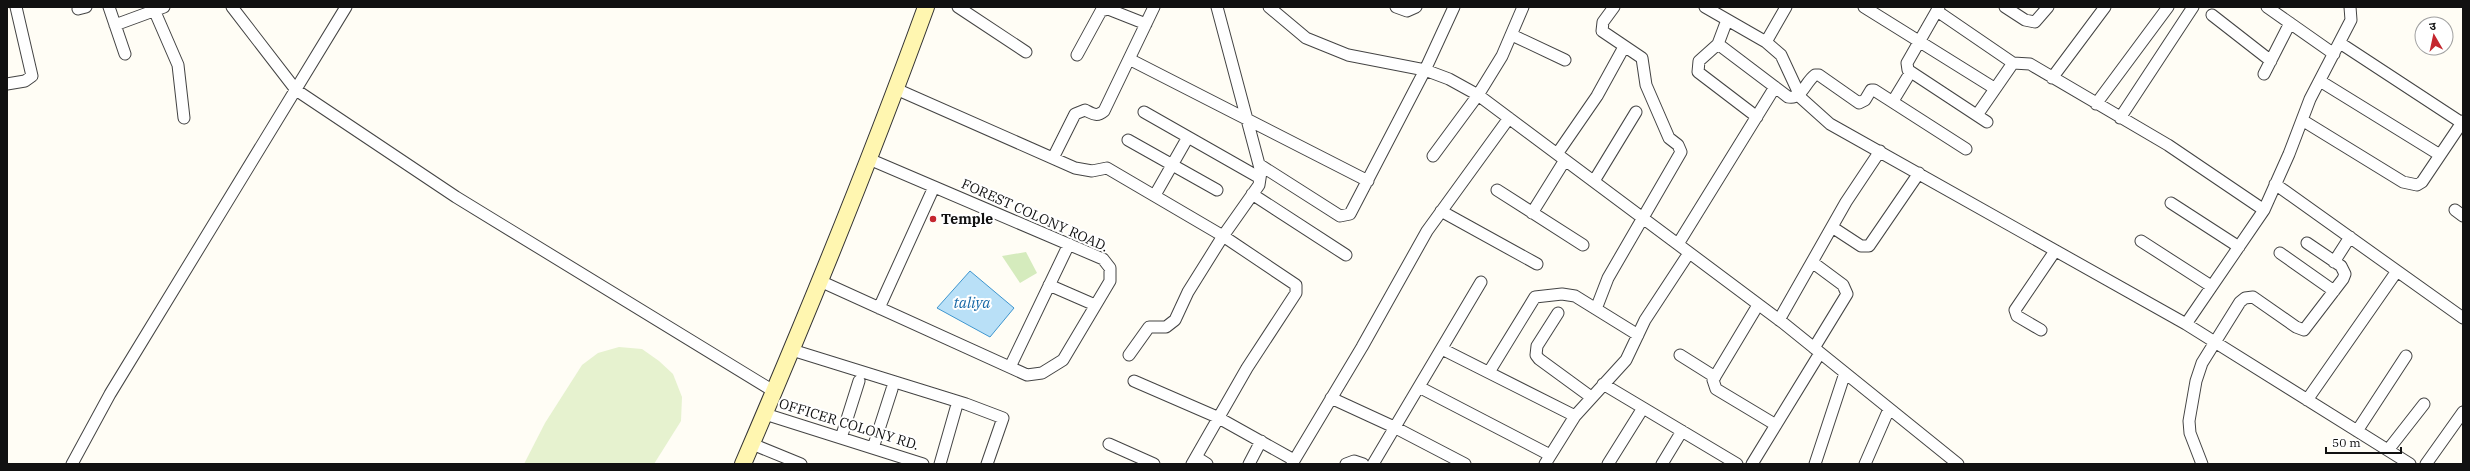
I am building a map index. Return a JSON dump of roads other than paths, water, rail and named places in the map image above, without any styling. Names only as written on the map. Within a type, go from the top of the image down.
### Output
[{"type":"street","points":[[7,84],[25,81],[32,76],[16,7]]},
{"type":"street","points":[[109,7],[125,54]]},
{"type":"street","points":[[232,7],[296,90],[456,197],[774,392]]},
{"type":"street","points":[[72,464],[110,394],[346,7]]},
{"type":"street","points":[[743,464],[820,282],[896,89],[926,7]]},
{"type":"street","points":[[958,7],[1026,52]]},
{"type":"street","points":[[1053,158],[1075,114],[1085,110],[1094,115],[1100,114],[1104,111],[1154,7]]},
{"type":"street","points":[[1129,355],[1149,327],[1166,327],[1176,320],[1188,292],[1223,236],[1252,194],[1260,178],[1260,165],[1217,7]]},
{"type":"street","points":[[1269,7],[1306,38],[1348,55],[1425,70],[1449,79],[1478,95],[1779,320],[1958,464]]},
{"type":"street","points":[[1396,7],[1407,11],[1416,7]]},
{"type":"street","points":[[1260,165],[1340,216],[1350,214],[1425,70],[1454,7]]},
{"type":"street","points":[[1433,156],[1478,95],[1512,35],[1523,7]]},
{"type":"street","points":[[1596,309],[1608,278],[1681,152],[1678,145],[1669,138],[1646,85],[1642,58],[1602,31],[1603,22],[1614,7]]},
{"type":"street","points":[[1705,7],[1725,14],[1766,42],[1781,55],[1799,95],[1830,124],[2186,324],[2410,464]]},
{"type":"street","points":[[1766,42],[1786,7]]},
{"type":"street","points":[[1864,7],[1994,88]]},
{"type":"street","points":[[2006,7],[2025,20],[2035,22],[2048,7]]},
{"type":"street","points":[[2052,78],[2105,7]]},
{"type":"street","points":[[2096,104],[2168,7]]},
{"type":"street","points":[[2120,118],[2194,7]]},
{"type":"street","points":[[2267,7],[2334,54]]},
{"type":"street","points":[[2186,324],[2264,210],[2302,120],[2351,20],[2350,7]]},
{"type":"street","points":[[115,26],[159,9],[178,65],[184,118]]},
{"type":"street","points":[[1077,55],[1101,11],[1108,9],[1146,24]]},
{"type":"street","points":[[1988,122],[1910,73],[1907,63],[1938,9],[2013,63],[2030,64],[2168,145],[2264,210]]},
{"type":"street","points":[[1725,14],[1718,44],[1699,61],[1698,72],[1757,117]]},
{"type":"street","points":[[2212,15],[2271,60]]},
{"type":"street","points":[[2264,74],[2290,23]]},
{"type":"street","points":[[1512,35],[1565,60]]},
{"type":"street","points":[[2302,120],[2409,184],[2417,185],[2422,182],[2462,122],[2340,43]]},
{"type":"street","points":[[1718,44],[1788,97],[1799,95],[1812,78],[1819,75],[1859,103],[1865,100],[1871,90],[1874,90],[1966,149]]},
{"type":"street","points":[[1532,213],[1561,157],[1624,47]]},
{"type":"street","points":[[1129,59],[1368,181]]},
{"type":"street","points":[[1977,115],[1994,88],[2013,63]]},
{"type":"street","points":[[1893,101],[1910,73]]},
{"type":"street","points":[[2320,81],[2440,155]]},
{"type":"street","points":[[1678,244],[1775,87]]},
{"type":"street","points":[[896,89],[1084,171],[1107,168],[1223,236],[1293,282],[1297,289],[1217,417],[1194,461],[1207,464]]},
{"type":"street","points":[[1144,112],[1260,178]]},
{"type":"street","points":[[1594,181],[1636,112]]},
{"type":"street","points":[[1134,381],[1217,417],[1261,441],[1293,462],[1417,247],[1509,118]]},
{"type":"street","points":[[1155,195],[1188,137]]},
{"type":"street","points":[[1128,140],[1216,190]]},
{"type":"street","points":[[1779,320],[1832,227],[1880,151]]},
{"type":"street","name":"FOREST COLONY ROAD.","points":[[820,282],[1027,375],[1042,373],[1063,360],[1110,281],[1110,268],[1103,259],[869,159]]},
{"type":"street","points":[[1832,227],[1861,246],[1869,246],[1919,173]]},
{"type":"street","points":[[2276,184],[2463,318]]},
{"type":"street","points":[[879,308],[934,187]]},
{"type":"street","points":[[1497,190],[1583,245]]},
{"type":"street","points":[[1252,194],[1346,255]]},
{"type":"street","points":[[2171,203],[2239,247]]},
{"type":"street","points":[[1442,211],[1537,264]]},
{"type":"street","points":[[2334,262],[2350,237]]},
{"type":"street","points":[[2141,241],[2211,286]]},
{"type":"street","points":[[2202,464],[2190,433],[2189,421],[2200,369],[2214,342],[2245,298],[2253,297],[2259,299],[2296,326],[2304,330],[2345,274],[2341,266],[2307,243]]},
{"type":"street","points":[[1010,367],[1069,244]]},
{"type":"street","points":[[2041,330],[2017,316],[2015,310],[2055,251]]},
{"type":"street","points":[[1419,387],[1548,460],[1575,416],[1626,360],[1649,312],[1689,253]]},
{"type":"street","points":[[2280,253],[2334,291]]},
{"type":"street","points":[[1752,464],[1776,425],[1847,294],[1843,285],[1812,262]]},
{"type":"street","points":[[2307,400],[2397,271]]},
{"type":"street","points":[[1373,464],[1481,282]]},
{"type":"street","points":[[1049,285],[1095,306]]},
{"type":"street","points":[[1489,372],[1535,297],[1569,295],[1596,309],[1638,335]]},
{"type":"street","points":[[1758,305],[1716,377],[1713,385],[1716,389],[1776,425]]},
{"type":"street","points":[[1558,313],[1537,346],[1536,355],[1539,360],[1591,397]]},
{"type":"street","points":[[1442,349],[1575,416]]},
{"type":"street","points":[[792,350],[966,404],[1003,418],[987,464]]},
{"type":"street","points":[[1680,355],[1716,377]]},
{"type":"street","points":[[2357,431],[2406,356]]},
{"type":"street","points":[[1815,464],[1845,373]]},
{"type":"street","points":[[841,438],[859,381]]},
{"type":"street","points":[[1603,384],[1737,464]]},
{"type":"street","points":[[873,448],[892,389]]},
{"type":"street","points":[[1331,398],[1394,427],[1465,464]]},
{"type":"street","points":[[2388,450],[2424,404]]},
{"type":"street","points":[[940,464],[956,408]]},
{"type":"street","points":[[1608,464],[1643,408]]},
{"type":"street","points":[[1865,464],[1889,409]]},
{"type":"street","points":[[2426,464],[2463,412]]},
{"type":"street","name":"OFFICER COLONY RD.","points":[[765,414],[924,464]]},
{"type":"street","points":[[1662,464],[1682,431]]},
{"type":"street","points":[[1249,464],[1261,441]]},
{"type":"street","points":[[752,444],[801,464]]},
{"type":"street","points":[[1109,444],[1154,464]]},
{"type":"street","points":[[1346,464],[1354,461],[1363,464]]},
{"type":"water","name":"taliya","points":[[970,271],[1014,308],[990,337],[937,308]]},
{"type":"place","name":"Temple","points":[[933,219]]}]
